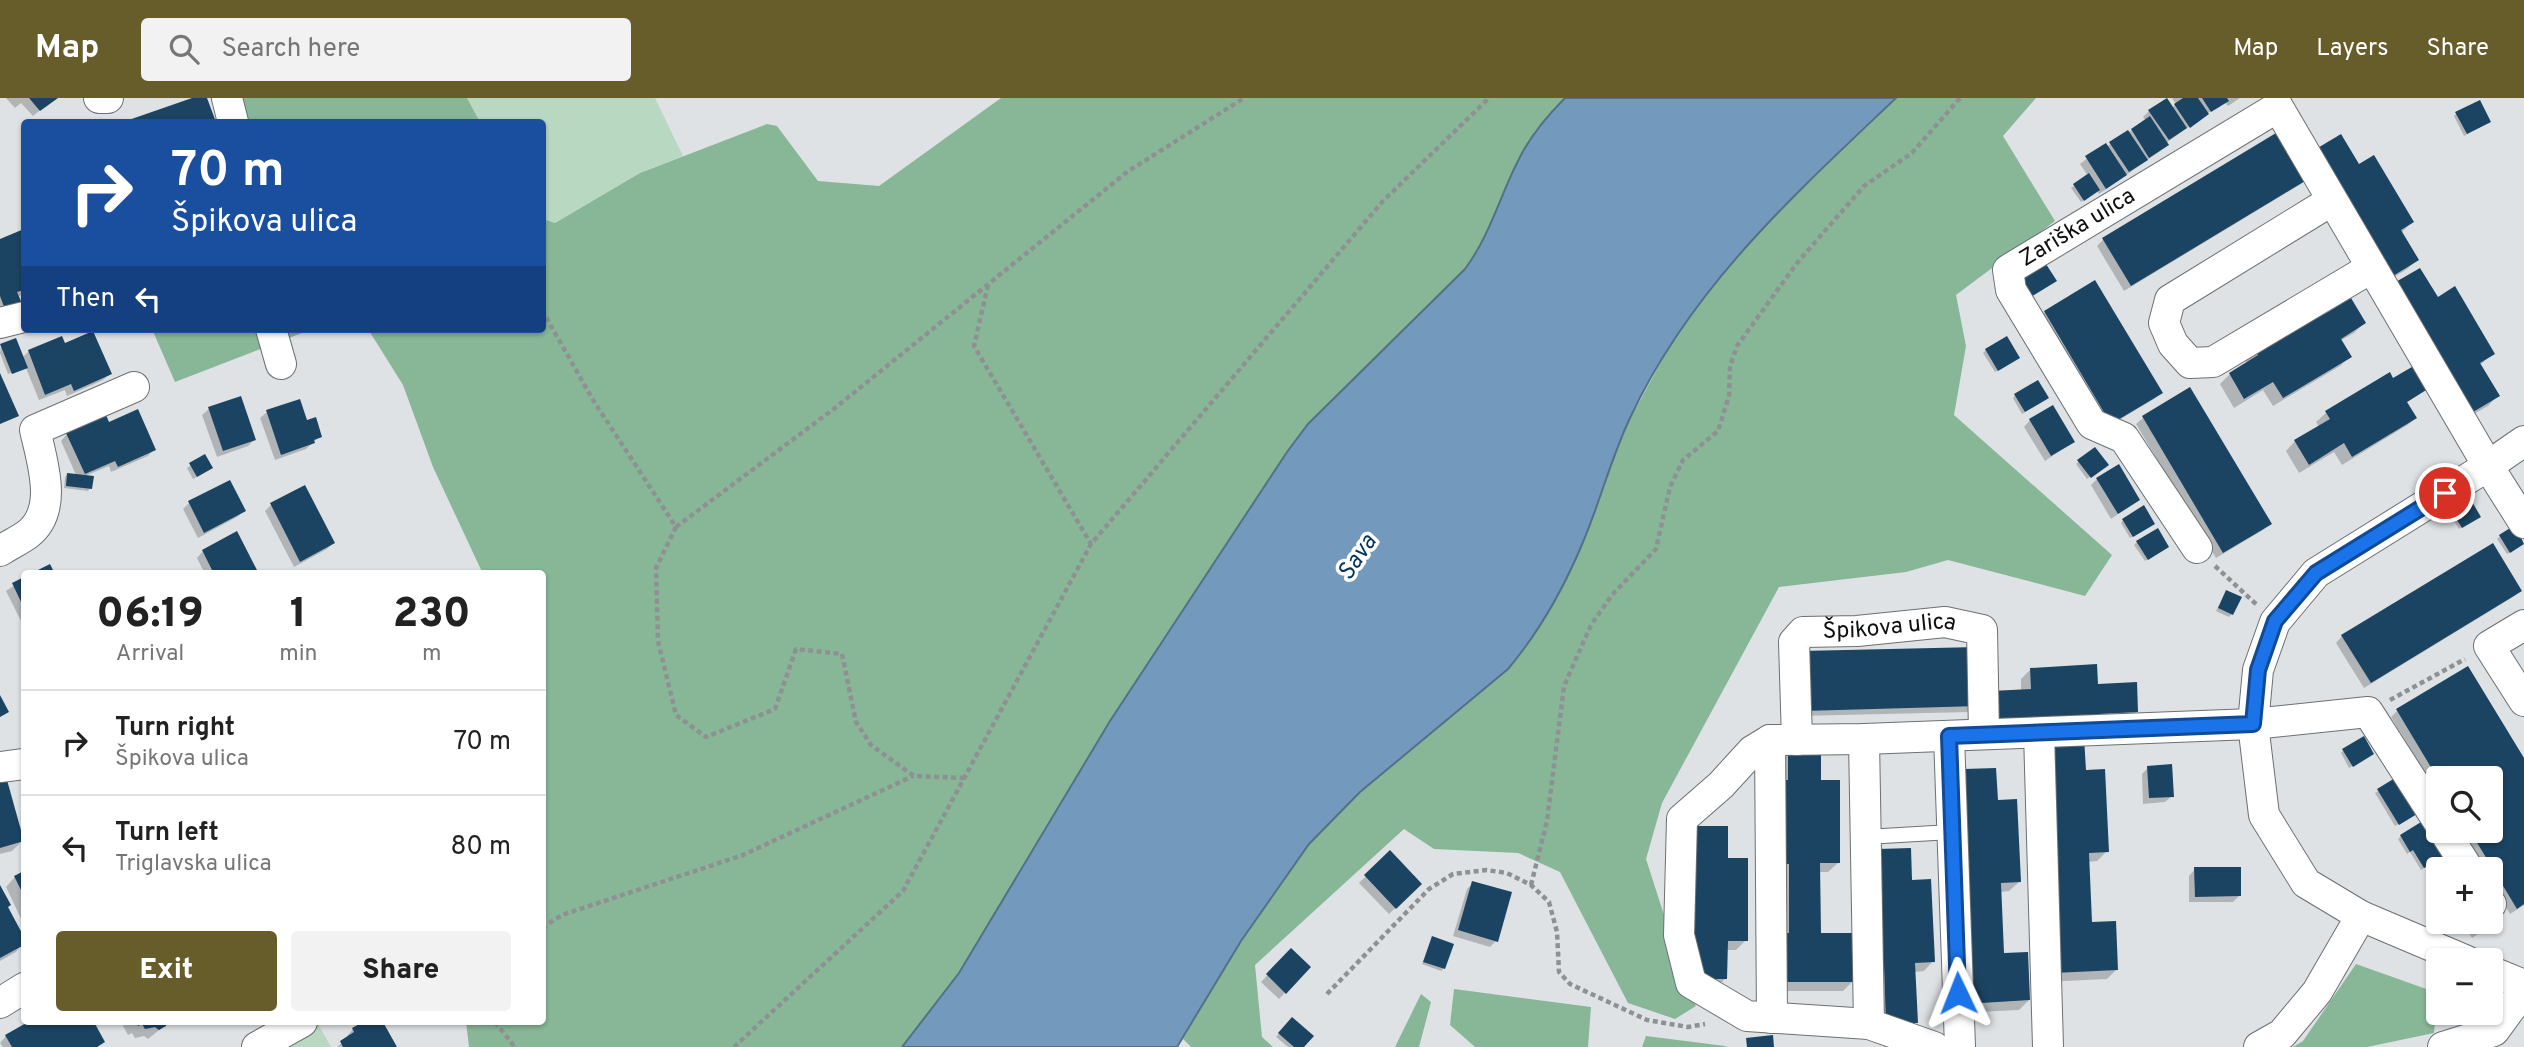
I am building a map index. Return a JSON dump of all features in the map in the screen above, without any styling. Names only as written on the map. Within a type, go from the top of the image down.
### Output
[{"type":"street","points":[[99,98],[107,98]]},
{"type":"street","points":[[227,98],[232,119]]},
{"type":"street","name":"Zariška ulica","points":[[2197,548],[2123,438],[2092,424],[2011,290],[2008,270],[2278,107],[2331,201],[2524,523]]},
{"type":"street","points":[[2331,201],[2170,300],[2164,323],[2172,344],[2190,363],[2213,362],[2371,268]]},
{"type":"street","points":[[0,323],[21,318]]},
{"type":"street","points":[[272,333],[281,364]]},
{"type":"street","points":[[0,551],[31,532],[46,508],[45,476],[35,430],[134,387]]},
{"type":"street","points":[[2436,948],[2361,916],[2306,883],[2264,815],[2253,724],[2258,670],[2275,621],[2316,573],[2524,441]]},
{"type":"street","name":"Špikova ulica","points":[[1760,1017],[1783,740],[1794,642],[1803,632],[1857,631],[1945,622],[1982,630],[1984,734]]},
{"type":"street","points":[[2524,625],[2489,646],[2524,701]]},
{"type":"street","points":[[1934,1047],[1869,1024],[1760,1017],[1691,983],[1679,935],[1682,819],[1752,751],[1783,740],[2253,724],[2368,712],[2426,802]]},
{"type":"street","points":[[2039,733],[2048,1047]]},
{"type":"street","points":[[1949,736],[1960,1047]]},
{"type":"street","points":[[1864,739],[1869,1024]]},
{"type":"street","points":[[0,767],[21,764]]},
{"type":"street","points":[[2259,1047],[2282,1034],[2317,992],[2361,916]]},
{"type":"street","points":[[2443,1047],[2494,1031],[2524,987],[2503,977]]},
{"type":"street","points":[[0,1003],[21,990]]},
{"type":"street","points":[[257,1047],[297,1025]]},
{"type":"lane","points":[[1866,837],[1951,832]]},
{"type":"path","points":[[914,776],[871,745],[856,722],[842,654],[796,649],[775,709],[706,737],[676,715],[658,641],[656,568],[676,527],[835,408],[1127,172],[1244,98]]},
{"type":"path","points":[[734,1047],[904,891],[1091,544],[1383,201],[1489,98]]},
{"type":"path","points":[[1531,886],[1547,821],[1564,686],[1591,625],[1612,595],[1656,549],[1670,487],[1683,460],[1718,431],[1729,396],[1730,366],[1737,346],[1797,263],[1864,186],[1912,153],[1960,98]]},
{"type":"path","points":[[989,283],[974,346],[1091,544]]},
{"type":"path","points":[[546,317],[593,400],[676,527]]},
{"type":"path","points":[[2197,548],[2275,621]]},
{"type":"path","points":[[2368,712],[2489,646]]},
{"type":"path","points":[[546,925],[562,915],[743,855],[914,776],[965,778]]},
{"type":"path","points":[[1327,994],[1429,889],[1453,874],[1486,870],[1507,873],[1531,886],[1549,902],[1557,932],[1559,972],[1570,984],[1647,1020],[1688,1027],[1760,1017]]},
{"type":"path","points":[[497,1025],[514,1047]]},
{"type":"green space","points":[[239,98],[467,98],[478,119],[245,119]]},
{"type":"green space","points":[[467,98],[655,98],[683,156],[640,173],[555,223],[546,220],[546,119],[478,119]]},
{"type":"green space","points":[[1001,98],[1565,98],[1535,131],[1477,252],[1465,269],[1308,424],[1287,452],[1110,721],[959,973],[902,1047],[469,1047],[466,1025],[546,1025],[546,570],[481,570],[433,467],[403,385],[370,333],[546,333],[546,220],[555,223],[640,173],[767,124],[777,126],[818,181],[879,186]]},
{"type":"green space","points":[[1897,98],[2036,98],[2003,136],[2055,221],[1956,295],[1966,346],[1954,415],[2112,555],[2085,596],[1948,560],[1906,572],[1779,587],[1662,803],[1646,859],[1696,1006],[1675,1019],[1628,1003],[1560,872],[1518,853],[1434,849],[1404,829],[1255,965],[1262,1037],[1273,1047],[1191,1047],[1183,1039],[1241,941],[1309,844],[1360,792],[1630,419],[1668,349],[1702,297],[1782,206]]},
{"type":"green space","points":[[154,333],[302,333],[175,382]]},
{"type":"green space","points":[[2356,964],[2426,989],[2426,1025],[2435,1025],[2434,1033],[2367,1047],[2293,1047],[2303,1041]]},
{"type":"green space","points":[[1454,989],[1591,1007],[1588,1047],[1475,1047],[1450,1025]]},
{"type":"green space","points":[[1421,994],[1431,1002],[1419,1047],[1395,1047]]},
{"type":"green space","points":[[319,1025],[331,1047],[278,1047]]},
{"type":"green space","points":[[1646,1036],[1725,1046],[1727,1047],[1642,1047]]},
{"type":"water","name":"Sava","points":[[1565,98],[1896,98],[1783,207],[1714,285],[1683,326],[1630,418],[1568,576],[1519,655],[1508,669],[1360,792],[1309,844],[1241,941],[1177,1047],[902,1047],[959,973],[1110,721],[1287,452],[1308,424],[1465,269],[1482,242],[1525,147]]},
{"type":"building","points":[[29,98],[58,98],[40,111]]},
{"type":"building","points":[[192,98],[207,98],[215,119],[132,119]]},
{"type":"building","points":[[2167,98],[2187,128],[2169,140],[2148,110]]},
{"type":"building","points":[[2183,98],[2198,98],[2209,114],[2190,128],[2174,104]]},
{"type":"building","points":[[2202,98],[2227,98],[2229,101],[2211,112]]},
{"type":"building","points":[[2480,100],[2491,122],[2467,134],[2455,112]]},
{"type":"building","points":[[2150,116],[2169,145],[2149,158],[2131,129]]},
{"type":"building","points":[[2128,130],[2148,160],[2129,172],[2109,142]]},
{"type":"building","points":[[2281,130],[2310,178],[2131,286],[2102,238]]},
{"type":"building","points":[[2341,134],[2359,164],[2374,155],[2414,222],[2401,230],[2419,260],[2393,276],[2316,149]]},
{"type":"building","points":[[2106,143],[2127,175],[2106,189],[2085,156]]},
{"type":"building","points":[[2089,173],[2100,190],[2084,201],[2073,184]]},
{"type":"building","points":[[21,230],[21,291],[17,292],[21,307],[6,312],[0,296],[0,239]]},
{"type":"building","points":[[2044,261],[2057,281],[2029,298],[2017,278]]},
{"type":"building","points":[[2420,268],[2438,297],[2455,286],[2495,354],[2480,363],[2500,396],[2473,412],[2394,283]]},
{"type":"building","points":[[2095,280],[2163,393],[2111,424],[2044,311]]},
{"type":"building","points":[[2351,298],[2366,323],[2341,339],[2352,357],[2283,398],[2273,382],[2244,399],[2229,373],[2258,355],[2254,349],[2323,308],[2326,313]]},
{"type":"building","points":[[94,333],[112,374],[74,391],[71,384],[45,395],[28,350],[62,336],[65,343]]},
{"type":"building","points":[[2007,336],[2020,358],[1998,371],[1985,349]]},
{"type":"building","points":[[16,338],[28,368],[12,374],[0,344]]},
{"type":"building","points":[[2417,364],[2431,387],[2407,402],[2417,418],[2352,457],[2344,443],[2309,465],[2294,440],[2330,419],[2325,411],[2390,372],[2393,378]]},
{"type":"building","points":[[0,373],[19,416],[0,424]]},
{"type":"building","points":[[2038,380],[2049,398],[2025,412],[2014,394]]},
{"type":"building","points":[[2190,387],[2272,524],[2223,553],[2142,416]]},
{"type":"building","points":[[241,396],[256,440],[223,451],[208,407]]},
{"type":"building","points":[[300,399],[307,420],[316,417],[322,437],[314,440],[315,443],[281,455],[266,410]]},
{"type":"building","points":[[2053,405],[2075,442],[2051,456],[2029,419]]},
{"type":"building","points":[[138,409],[156,450],[118,467],[115,461],[85,474],[66,433],[106,415],[109,422]]},
{"type":"building","points":[[2095,447],[2109,465],[2091,478],[2077,460]]},
{"type":"building","points":[[205,454],[213,468],[197,477],[189,463]]},
{"type":"building","points":[[2119,464],[2140,500],[2118,514],[2096,478]]},
{"type":"building","points":[[67,473],[94,476],[92,489],[66,486]]},
{"type":"building","points":[[230,480],[246,511],[204,533],[188,501]]},
{"type":"building","points":[[305,485],[335,543],[300,562],[270,503]]},
{"type":"building","points":[[2468,495],[2481,517],[2462,528],[2449,507]]},
{"type":"building","points":[[2144,505],[2155,524],[2133,537],[2122,519]]},
{"type":"building","points":[[2515,525],[2524,544],[2510,553],[2499,535]]},
{"type":"building","points":[[2158,528],[2169,547],[2148,560],[2136,541]]},
{"type":"building","points":[[237,531],[257,570],[212,570],[202,550]]},
{"type":"building","points":[[2493,543],[2522,591],[2371,683],[2341,635]]},
{"type":"building","points":[[50,564],[53,570],[38,570]]},
{"type":"building","points":[[21,578],[21,602],[12,583]]},
{"type":"building","points":[[2226,590],[2242,597],[2233,615],[2218,608]]},
{"type":"building","points":[[1978,647],[1979,706],[1803,711],[1801,651]]},
{"type":"building","points":[[2097,664],[2098,684],[2137,682],[2138,712],[2099,714],[2100,725],[1992,720],[1991,691],[2031,689],[2030,668]]},
{"type":"building","points":[[2468,666],[2524,758],[2524,904],[2517,909],[2503,886],[2503,857],[2486,857],[2477,843],[2503,843],[2503,766],[2430,766],[2396,709]]},
{"type":"building","points":[[0,695],[9,712],[0,717]]},
{"type":"building","points":[[2364,736],[2374,754],[2353,767],[2342,749]]},
{"type":"building","points":[[2084,737],[2086,770],[2105,769],[2109,852],[2089,853],[2092,922],[2116,921],[2118,970],[2053,973],[2050,924],[2060,924],[2052,739]]},
{"type":"building","points":[[1788,748],[1821,748],[1821,780],[1840,780],[1840,863],[1820,863],[1821,933],[1854,933],[1854,982],[1781,982],[1780,933],[1789,933],[1789,864],[1780,864],[1780,780],[1788,780]]},
{"type":"building","points":[[2172,764],[2174,797],[2149,798],[2147,766]]},
{"type":"building","points":[[1996,768],[1998,800],[2017,799],[2021,882],[2001,883],[2004,953],[2028,952],[2030,1000],[1965,1004],[1962,954],[1972,954],[1964,769]]},
{"type":"building","points":[[2395,778],[2417,814],[2399,825],[2377,789]]},
{"type":"building","points":[[7,780],[21,830],[21,842],[0,848],[0,782]]},
{"type":"building","points":[[2421,822],[2426,830],[2426,843],[2439,843],[2446,855],[2426,857],[2424,868],[2400,835]]},
{"type":"building","points":[[1695,826],[1728,826],[1728,858],[1748,858],[1748,941],[1728,941],[1727,979],[1696,979],[1696,941],[1688,941]]},
{"type":"building","points":[[1911,848],[1912,880],[1931,879],[1935,962],[1915,963],[1918,1023],[1886,1024],[1884,964],[1875,965],[1878,849]]},
{"type":"building","points":[[1390,850],[1422,884],[1396,909],[1364,875]]},
{"type":"building","points":[[2194,867],[2241,867],[2241,896],[2195,897]]},
{"type":"building","points":[[21,872],[21,890],[14,876]]},
{"type":"building","points":[[1472,881],[1512,892],[1498,942],[1458,930]]},
{"type":"building","points":[[0,885],[21,931],[21,947],[0,958]]},
{"type":"building","points":[[1432,936],[1454,944],[1445,969],[1423,962]]},
{"type":"building","points":[[1291,948],[1311,967],[1286,994],[1266,974]]},
{"type":"building","points":[[1292,1017],[1314,1036],[1304,1047],[1294,1047],[1278,1033]]},
{"type":"building","points":[[23,1025],[96,1025],[105,1042],[97,1047],[12,1047],[5,1035]]},
{"type":"building","points":[[143,1025],[166,1025],[159,1030],[155,1027],[145,1029]]},
{"type":"building","points":[[358,1025],[385,1025],[397,1047],[343,1047],[340,1041],[354,1032],[352,1028]]},
{"type":"building","points":[[1773,1035],[1774,1047],[1747,1047],[1746,1038]]},
{"type":"route","points":[[1958,993],[1949,736],[2253,724],[2258,670],[2275,621],[2316,573],[2445,493]]}]
